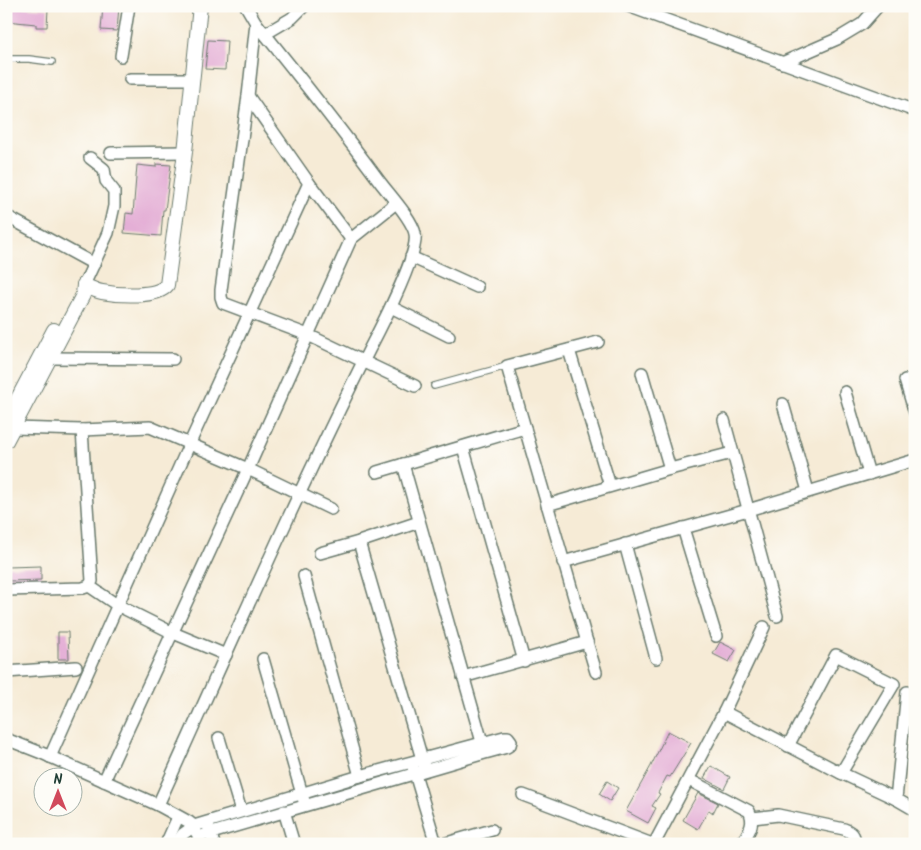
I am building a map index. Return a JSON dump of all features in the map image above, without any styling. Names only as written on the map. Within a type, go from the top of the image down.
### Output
[{"type":"street","points":[[121,56],[129,6]]},
{"type":"street","points":[[84,285],[100,292],[130,294],[153,293],[165,287],[170,274],[200,6]]},
{"type":"street","points":[[158,805],[300,494],[391,307],[410,257],[415,238],[415,231],[396,203],[256,23],[246,6]]},
{"type":"street","points":[[265,34],[292,18],[304,6]]},
{"type":"street","points":[[628,6],[782,63],[914,108]]},
{"type":"street","points":[[782,63],[837,39],[862,24],[878,6]]},
{"type":"street","points":[[256,23],[221,297],[223,303],[308,335],[415,386]]},
{"type":"street","points":[[130,79],[193,79]]},
{"type":"street","points":[[248,96],[350,239]]},
{"type":"street","points":[[111,152],[184,152]]},
{"type":"street","points":[[10,424],[50,358],[83,295],[84,285],[111,224],[114,195],[106,181],[104,169],[90,158]]},
{"type":"street","points":[[50,757],[189,444],[309,183]]},
{"type":"street","points":[[104,781],[171,632],[248,469],[350,239],[396,203]]},
{"type":"street","points":[[6,216],[94,264]]},
{"type":"street","points":[[410,257],[477,287]]},
{"type":"street","points":[[6,441],[10,424],[75,290],[84,285]]},
{"type":"street","points":[[391,307],[449,336]]},
{"type":"street","points":[[596,672],[507,366],[598,342]]},
{"type":"street","points":[[569,350],[610,486]]},
{"type":"street","points":[[50,358],[173,359]]},
{"type":"street","points":[[642,373],[670,469]]},
{"type":"street","points":[[905,380],[915,413]]},
{"type":"street","points":[[845,392],[868,474]]},
{"type":"street","points":[[783,404],[808,492]]},
{"type":"street","points":[[724,420],[777,616]]},
{"type":"street","points":[[10,424],[82,430],[150,427],[248,469],[331,509]]},
{"type":"street","points":[[377,472],[525,428]]},
{"type":"street","points":[[6,590],[84,588],[89,586],[92,581],[82,430]]},
{"type":"street","points":[[463,447],[524,661]]},
{"type":"street","points":[[547,505],[732,453]]},
{"type":"street","points":[[563,562],[748,510],[915,460]]},
{"type":"street","points":[[176,844],[182,834],[197,836],[210,833],[305,805],[418,766],[483,748],[403,464]]},
{"type":"street","points":[[320,553],[420,522]]},
{"type":"street","points":[[683,528],[716,636]]},
{"type":"street","points":[[359,542],[418,766],[436,844]]},
{"type":"street","points":[[625,544],[656,658]]},
{"type":"street","points":[[304,576],[360,776]]},
{"type":"street","points":[[89,586],[117,605],[171,632],[226,655]]},
{"type":"street","points":[[524,795],[653,844],[724,712],[764,627]]},
{"type":"street","points":[[463,677],[587,642]]},
{"type":"street","points":[[788,746],[836,655],[894,684],[841,773]]},
{"type":"street","points":[[263,659],[305,805]]},
{"type":"street","points":[[6,672],[76,667]]},
{"type":"street","points":[[896,799],[908,692]]},
{"type":"street","points":[[724,712],[915,810]]},
{"type":"street","points":[[219,738],[241,811]]},
{"type":"street","points":[[6,739],[158,805],[178,817],[197,836]]},
{"type":"street","points":[[210,833],[241,811],[360,776],[418,766]]},
{"type":"street","points":[[689,780],[749,811],[753,818],[752,824],[741,844]]},
{"type":"street","points":[[284,811],[294,844]]},
{"type":"street","points":[[753,818],[778,815],[844,829],[850,831],[855,837],[855,844]]},
{"type":"street","points":[[166,844],[178,817]]},
{"type":"street","points":[[443,844],[492,830]]},
{"type":"lane","points":[[6,59],[52,62]]},
{"type":"lane","points":[[434,386],[507,366]]},
{"type":"building","points":[[6,6],[48,9],[47,27],[36,27],[36,24],[6,21]]},
{"type":"building","points":[[103,6],[119,6],[117,31],[101,30]]},
{"type":"building","points":[[208,40],[227,41],[225,70],[205,69]]},
{"type":"building","points":[[156,164],[171,165],[165,210],[163,210],[161,236],[124,233],[126,213],[133,214],[137,165],[156,167]]},
{"type":"building","points":[[41,566],[41,580],[9,581],[8,567]]},
{"type":"building","points":[[58,632],[68,632],[69,659],[58,659]]},
{"type":"building","points":[[720,642],[736,650],[729,662],[713,654]]},
{"type":"building","points":[[668,731],[691,743],[670,777],[667,776],[658,793],[660,794],[652,806],[656,808],[648,823],[626,811]]},
{"type":"building","points":[[711,766],[730,777],[724,789],[704,778]]},
{"type":"building","points":[[607,781],[618,788],[610,801],[599,794]]},
{"type":"building","points":[[698,793],[718,803],[713,813],[709,810],[698,829],[683,820]]}]
